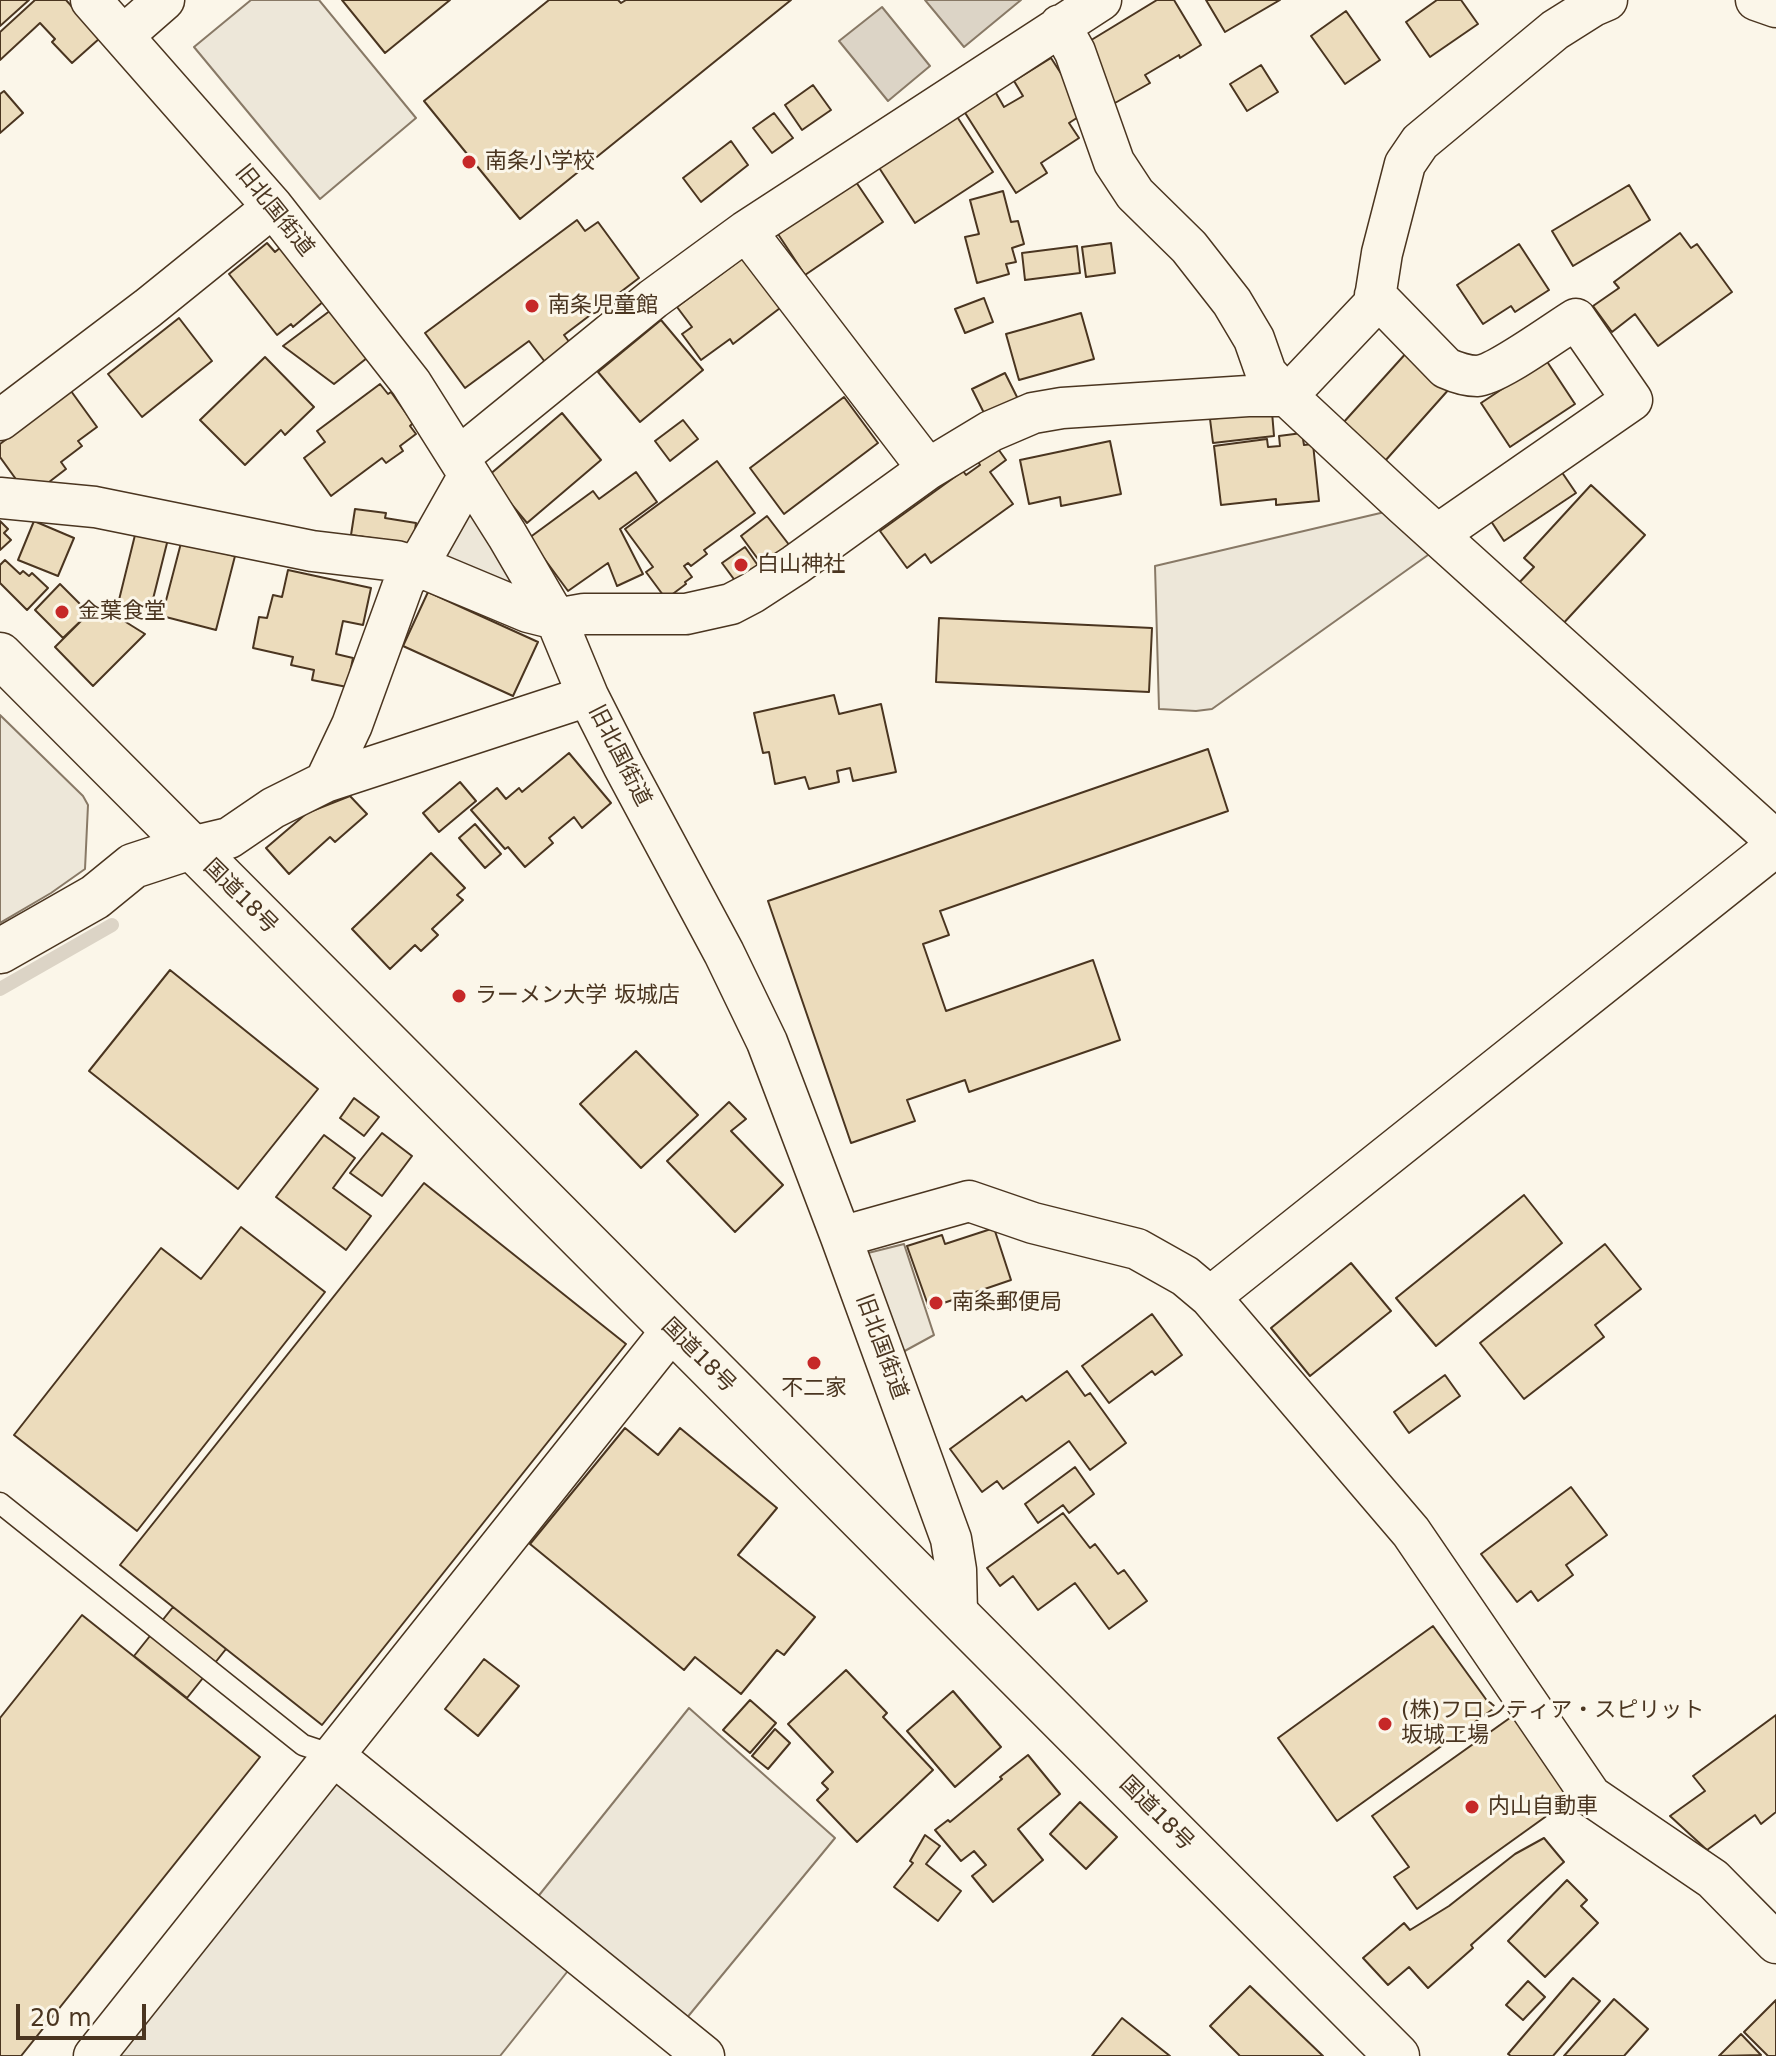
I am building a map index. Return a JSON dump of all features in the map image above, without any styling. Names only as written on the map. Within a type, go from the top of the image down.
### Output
[{"type":"main road","name":"国道18号","points":[[0,655],[1397,2056]]},
{"type":"main road","points":[[0,951],[95,897],[133,866],[191,847]]},
{"type":"street","name":"旧北国街道","points":[[91,0],[273,207],[411,383],[556,619],[588,696],[724,953],[767,1042],[951,1539],[956,1570],[957,1613]]},
{"type":"street","points":[[124,35],[164,0]]},
{"type":"street","points":[[325,782],[352,725],[404,582],[425,553],[464,466],[653,299],[746,231],[1101,0]]},
{"type":"street","points":[[0,498],[95,507],[312,551],[396,561],[528,612],[556,619],[584,614],[686,614],[731,604],[795,565],[928,469],[991,431],[1033,413],[1062,408],[1287,396],[1374,304],[1382,253],[1405,164],[1420,142],[1555,30],[1607,0]]},
{"type":"street","points":[[1756,0],[1776,7]]},
{"type":"street","points":[[1060,25],[1075,52],[1114,162],[1135,194],[1189,247],[1225,293],[1254,339],[1266,373],[1437,535],[1776,844],[1210,1297]]},
{"type":"street","points":[[0,420],[148,308],[273,207]]},
{"type":"street","points":[[746,231],[928,469]]},
{"type":"street","points":[[1375,295],[1446,368],[1477,376],[1494,371],[1576,319],[1632,400],[1437,535]]},
{"type":"street","points":[[191,847],[229,838],[273,808],[325,782],[588,696]]},
{"type":"street","points":[[841,1237],[969,1201],[1033,1223],[1137,1249],[1185,1276],[1210,1297],[1411,1532],[1591,1796],[1713,1879],[1776,1943]]},
{"type":"street","points":[[95,2056],[672,1330]]},
{"type":"street","points":[[333,1755],[704,2056]]},
{"type":"lane","points":[[0,1503],[303,1745],[333,1755]]},
{"type":"shaded area","points":[[251,0],[319,0],[416,118],[320,199],[194,47]]},
{"type":"shaded area","points":[[925,0],[1021,0],[964,47]]},
{"type":"shaded area","points":[[882,7],[930,66],[888,101],[839,41]]},
{"type":"shaded area","points":[[466,505],[522,592],[438,563]]},
{"type":"shaded area","points":[[1389,511],[1435,550],[1212,709],[1159,709],[1155,566]]},
{"type":"shaded area","points":[[0,715],[83,796],[88,805],[85,869],[0,923]]},
{"type":"shaded area","points":[[904,1244],[934,1335],[901,1353],[864,1254]]},
{"type":"shaded area","points":[[689,1708],[835,1838],[681,2025],[532,1904]]},
{"type":"shaded area","points":[[336,1776],[575,1962],[500,2056],[122,2056],[119,2053]]},
{"type":"building","points":[[0,0],[29,0],[0,26]]},
{"type":"building","points":[[35,0],[66,0],[100,38],[72,63],[52,42],[55,39],[40,23],[0,60],[0,32]]},
{"type":"building","points":[[342,0],[450,0],[385,53]]},
{"type":"building","points":[[549,0],[618,0],[621,3],[626,0],[791,0],[520,219],[424,101]]},
{"type":"building","points":[[1157,0],[1174,0],[1201,45],[1145,75],[1150,83],[1115,103],[1091,64],[1099,60],[1088,42]]},
{"type":"building","points":[[1206,0],[1280,0],[1225,32]]},
{"type":"building","points":[[1437,0],[1461,0],[1478,24],[1430,57],[1406,22]]},
{"type":"building","points":[[1346,11],[1380,60],[1345,84],[1311,36]]},
{"type":"building","points":[[1051,58],[1086,112],[1069,123],[1079,138],[1041,163],[1047,173],[1016,193],[962,108],[993,88],[1004,107],[1023,96],[1014,81]]},
{"type":"building","points":[[1261,65],[1278,92],[1247,111],[1230,84]]},
{"type":"building","points":[[813,85],[831,110],[802,130],[785,105]]},
{"type":"building","points":[[4,91],[23,113],[0,133],[0,94]]},
{"type":"building","points":[[954,112],[993,172],[915,223],[876,163]]},
{"type":"building","points":[[774,113],[793,138],[772,153],[753,128]]},
{"type":"building","points":[[731,141],[748,165],[701,202],[683,178]]},
{"type":"building","points":[[854,179],[883,222],[805,275],[776,231]]},
{"type":"building","points":[[1629,185],[1650,220],[1573,266],[1552,231]]},
{"type":"building","points":[[1003,191],[1011,222],[1018,221],[1024,244],[1012,248],[1016,262],[1006,264],[1009,274],[977,283],[965,237],[979,234],[970,200]]},
{"type":"building","name":"南条児童館","points":[[577,220],[585,231],[598,222],[639,278],[564,335],[570,343],[545,362],[529,341],[465,388],[425,333]]},
{"type":"building","points":[[1680,233],[1691,248],[1697,244],[1732,292],[1658,346],[1635,314],[1612,332],[1593,306],[1619,288],[1614,282]]},
{"type":"building","points":[[267,243],[275,252],[281,247],[324,301],[293,327],[291,324],[277,335],[229,274]]},
{"type":"building","points":[[1111,243],[1115,273],[1086,277],[1082,247]]},
{"type":"building","points":[[1519,244],[1549,290],[1515,312],[1511,306],[1483,324],[1457,285]]},
{"type":"building","points":[[1077,246],[1080,273],[1025,280],[1022,253]]},
{"type":"building","points":[[747,255],[784,305],[733,344],[730,339],[701,360],[682,334],[692,327],[677,307]]},
{"type":"building","points":[[984,298],[993,322],[965,333],[955,309]]},
{"type":"building","points":[[331,310],[367,358],[334,384],[283,346]]},
{"type":"building","points":[[1081,313],[1094,359],[1019,380],[1006,334]]},
{"type":"building","points":[[179,318],[212,361],[142,417],[108,374]]},
{"type":"building","points":[[661,320],[703,370],[640,422],[598,372]]},
{"type":"building","points":[[1408,351],[1450,388],[1385,461],[1343,423]]},
{"type":"building","points":[[265,357],[314,407],[285,435],[281,430],[245,465],[200,420]]},
{"type":"building","points":[[1546,360],[1575,404],[1510,447],[1481,403]]},
{"type":"building","points":[[1005,373],[1019,401],[986,417],[972,389]]},
{"type":"building","points":[[380,384],[388,394],[391,392],[413,423],[410,426],[416,434],[400,446],[403,451],[386,463],[382,458],[331,496],[304,458],[325,442],[317,431]]},
{"type":"building","points":[[71,391],[97,427],[78,441],[82,446],[61,462],[66,469],[40,489],[34,481],[23,489],[0,457],[0,444]]},
{"type":"building","points":[[844,397],[878,443],[784,514],[750,468]]},
{"type":"building","points":[[1272,412],[1274,436],[1213,443],[1210,419]]},
{"type":"building","points":[[562,413],[601,460],[527,523],[488,476]]},
{"type":"building","points":[[683,420],[698,439],[670,461],[655,441]]},
{"type":"building","points":[[1302,433],[1304,445],[1313,444],[1319,501],[1276,505],[1276,499],[1221,505],[1214,446],[1267,439],[1268,447],[1280,446],[1279,436]]},
{"type":"building","points":[[1110,441],[1121,494],[1061,506],[1060,497],[1029,504],[1020,460]]},
{"type":"building","points":[[996,446],[1006,460],[990,472],[1013,504],[931,563],[925,554],[907,568],[880,531],[963,471],[966,475],[980,465],[977,460]]},
{"type":"building","points":[[717,461],[755,513],[704,550],[707,554],[691,566],[688,563],[684,566],[692,577],[666,599],[646,572],[653,567],[625,529]]},
{"type":"building","points":[[1559,468],[1576,493],[1504,541],[1487,515]]},
{"type":"building","points":[[636,472],[657,502],[620,529],[643,574],[617,586],[608,563],[568,591],[529,538],[593,491],[599,499]]},
{"type":"building","points":[[1591,485],[1645,535],[1560,627],[1516,586],[1534,567],[1524,558]]},
{"type":"building","points":[[355,509],[386,513],[385,518],[416,523],[413,544],[351,535]]},
{"type":"building","points":[[767,516],[790,546],[763,566],[741,536]]},
{"type":"building","points":[[0,521],[8,529],[4,533],[11,540],[0,550]]},
{"type":"building","points":[[34,521],[74,538],[58,576],[18,560]]},
{"type":"building","points":[[136,531],[168,539],[153,599],[161,601],[157,617],[117,608]]},
{"type":"building","points":[[181,543],[235,556],[216,630],[162,616]]},
{"type":"building","name":"白山神社","points":[[745,547],[759,567],[736,582],[722,563]]},
{"type":"building","points":[[5,560],[20,574],[23,571],[29,576],[32,573],[48,588],[27,610],[0,583],[0,565]]},
{"type":"building","points":[[288,570],[371,588],[363,625],[343,621],[336,654],[353,658],[347,687],[312,680],[314,670],[291,665],[293,657],[253,648],[259,617],[267,618],[273,595],[282,597]]},
{"type":"building","name":"金葉食堂","points":[[60,584],[89,613],[63,638],[35,610]]},
{"type":"building","points":[[428,592],[538,642],[513,696],[403,646]]},
{"type":"building","points":[[105,609],[145,634],[93,686],[55,647],[89,613],[95,619]]},
{"type":"building","points":[[939,618],[1152,628],[1149,692],[936,682]]},
{"type":"building","points":[[834,695],[839,714],[881,704],[896,772],[853,781],[850,768],[837,771],[839,782],[809,789],[805,777],[775,784],[769,752],[763,753],[754,713]]},
{"type":"building","points":[[1208,749],[1228,811],[940,911],[949,935],[923,944],[946,1011],[1093,960],[1120,1040],[969,1092],[965,1080],[907,1100],[915,1121],[851,1143],[768,901]]},
{"type":"building","points":[[569,753],[611,803],[582,828],[574,817],[549,838],[553,843],[525,867],[471,810],[497,788],[506,799],[519,788],[522,792]]},
{"type":"building","points":[[460,782],[476,801],[439,832],[423,813]]},
{"type":"building","points":[[350,796],[367,814],[335,842],[330,837],[289,874],[266,848],[307,813]]},
{"type":"building","points":[[475,824],[501,854],[485,868],[459,838]]},
{"type":"building","points":[[431,853],[465,888],[457,895],[463,900],[432,929],[438,935],[421,951],[415,945],[390,969],[352,929]]},
{"type":"building","points":[[170,970],[318,1089],[238,1189],[89,1071]]},
{"type":"building","points":[[636,1051],[698,1115],[641,1168],[580,1104]]},
{"type":"building","points":[[354,1098],[379,1117],[364,1136],[340,1118]]},
{"type":"building","points":[[729,1102],[746,1119],[731,1131],[783,1185],[735,1232],[667,1161]]},
{"type":"building","points":[[382,1133],[412,1156],[382,1196],[350,1173]]},
{"type":"building","points":[[324,1135],[355,1158],[333,1188],[371,1216],[346,1250],[276,1197]]},
{"type":"building","points":[[424,1183],[626,1344],[322,1725],[120,1565]]},
{"type":"building","points":[[1524,1195],[1562,1243],[1436,1346],[1396,1298]]},
{"type":"building","points":[[241,1227],[325,1292],[137,1531],[14,1435],[161,1248],[201,1279]]},
{"type":"building","points":[[994,1228],[1011,1280],[929,1308],[907,1246],[942,1235],[945,1244]]},
{"type":"building","points":[[1605,1244],[1641,1289],[1595,1325],[1604,1337],[1524,1399],[1480,1343]]},
{"type":"building","points":[[1351,1263],[1391,1311],[1310,1376],[1271,1328]]},
{"type":"building","points":[[1152,1314],[1182,1355],[1155,1375],[1152,1371],[1109,1403],[1082,1366]]},
{"type":"building","points":[[1067,1371],[1085,1396],[1090,1393],[1126,1443],[1090,1470],[1069,1441],[1003,1489],[997,1481],[982,1492],[950,1449],[1022,1396],[1026,1401]]},
{"type":"building","points":[[1445,1375],[1460,1396],[1409,1433],[1394,1412]]},
{"type":"building","points":[[625,1428],[658,1455],[680,1428],[777,1508],[738,1555],[815,1617],[784,1655],[777,1650],[741,1694],[695,1657],[684,1670],[530,1544]]},
{"type":"building","points":[[1075,1467],[1094,1494],[1069,1513],[1063,1505],[1038,1523],[1025,1504]]},
{"type":"building","points":[[1571,1487],[1607,1535],[1566,1565],[1573,1575],[1538,1601],[1531,1591],[1517,1602],[1481,1554]]},
{"type":"building","points":[[1063,1513],[1090,1548],[1095,1544],[1118,1574],[1124,1570],[1147,1601],[1109,1629],[1075,1583],[1038,1610],[1013,1576],[1000,1586],[987,1568]]},
{"type":"building","points":[[173,1607],[226,1649],[187,1698],[134,1656]]},
{"type":"building","points":[[82,1615],[260,1757],[21,2056],[0,2056],[0,1718]]},
{"type":"building","name":"(株)フロンティア・スピリット 坂城工場","points":[[1433,1626],[1493,1709],[1337,1821],[1278,1738]]},
{"type":"building","points":[[484,1659],[519,1686],[478,1736],[445,1709]]},
{"type":"building","points":[[846,1670],[887,1713],[883,1717],[933,1770],[857,1842],[817,1800],[828,1789],[822,1783],[833,1772],[788,1724]]},
{"type":"building","points":[[953,1691],[1001,1747],[955,1787],[907,1731]]},
{"type":"building","points":[[750,1700],[776,1723],[750,1753],[723,1730]]},
{"type":"building","name":"内山自動車","points":[[1514,1715],[1573,1797],[1417,1909],[1394,1877],[1409,1867],[1372,1816]]},
{"type":"building","points":[[1776,1715],[1776,1812],[1761,1824],[1755,1815],[1707,1850],[1670,1816],[1705,1791],[1693,1776]]},
{"type":"building","points":[[775,1729],[790,1743],[768,1769],[752,1756]]},
{"type":"building","points":[[1028,1755],[1060,1794],[1018,1829],[1043,1860],[993,1902],[972,1876],[986,1865],[974,1851],[961,1861],[935,1830],[948,1820],[950,1822]]},
{"type":"building","points":[[1080,1802],[1117,1837],[1086,1869],[1050,1834]]},
{"type":"building","points":[[925,1835],[940,1846],[926,1864],[961,1891],[938,1921],[894,1887],[913,1863],[910,1861]]},
{"type":"building","points":[[1544,1838],[1564,1862],[1428,1988],[1409,1967],[1388,1985],[1363,1958],[1404,1923],[1410,1930],[1449,1906],[1515,1854]]},
{"type":"building","points":[[1567,1880],[1587,1900],[1581,1906],[1598,1923],[1545,1977],[1508,1941]]},
{"type":"building","points":[[1573,1978],[1600,2001],[1553,2056],[1508,2054]]},
{"type":"building","points":[[1528,1981],[1545,1997],[1523,2020],[1506,2005]]},
{"type":"building","points":[[1250,1986],[1323,2056],[1240,2056],[1210,2026]]},
{"type":"building","points":[[1614,1999],[1648,2029],[1624,2056],[1564,2056]]},
{"type":"building","points":[[1776,2000],[1776,2056],[1768,2056],[1744,2032]]},
{"type":"building","points":[[1122,2018],[1170,2056],[1092,2056]]},
{"type":"building","points":[[1741,2034],[1761,2055],[1719,2056]]},
{"type":"waterway","points":[[0,989],[112,925]]},
{"type":"place","name":"南条小学校","points":[[469,162]]},
{"type":"place","name":"南条児童館","points":[[532,306]]},
{"type":"place","name":"白山神社","points":[[741,565]]},
{"type":"place","name":"金葉食堂","points":[[62,612]]},
{"type":"place","name":"ラーメン大学 坂城店","points":[[459,996]]},
{"type":"place","name":"南条郵便局","points":[[936,1303]]},
{"type":"place","name":"不二家","points":[[814,1363]]},
{"type":"place","name":"(株)フロンティア・スピリット 坂城工場","points":[[1385,1724]]},
{"type":"place","name":"内山自動車","points":[[1472,1807]]}]
